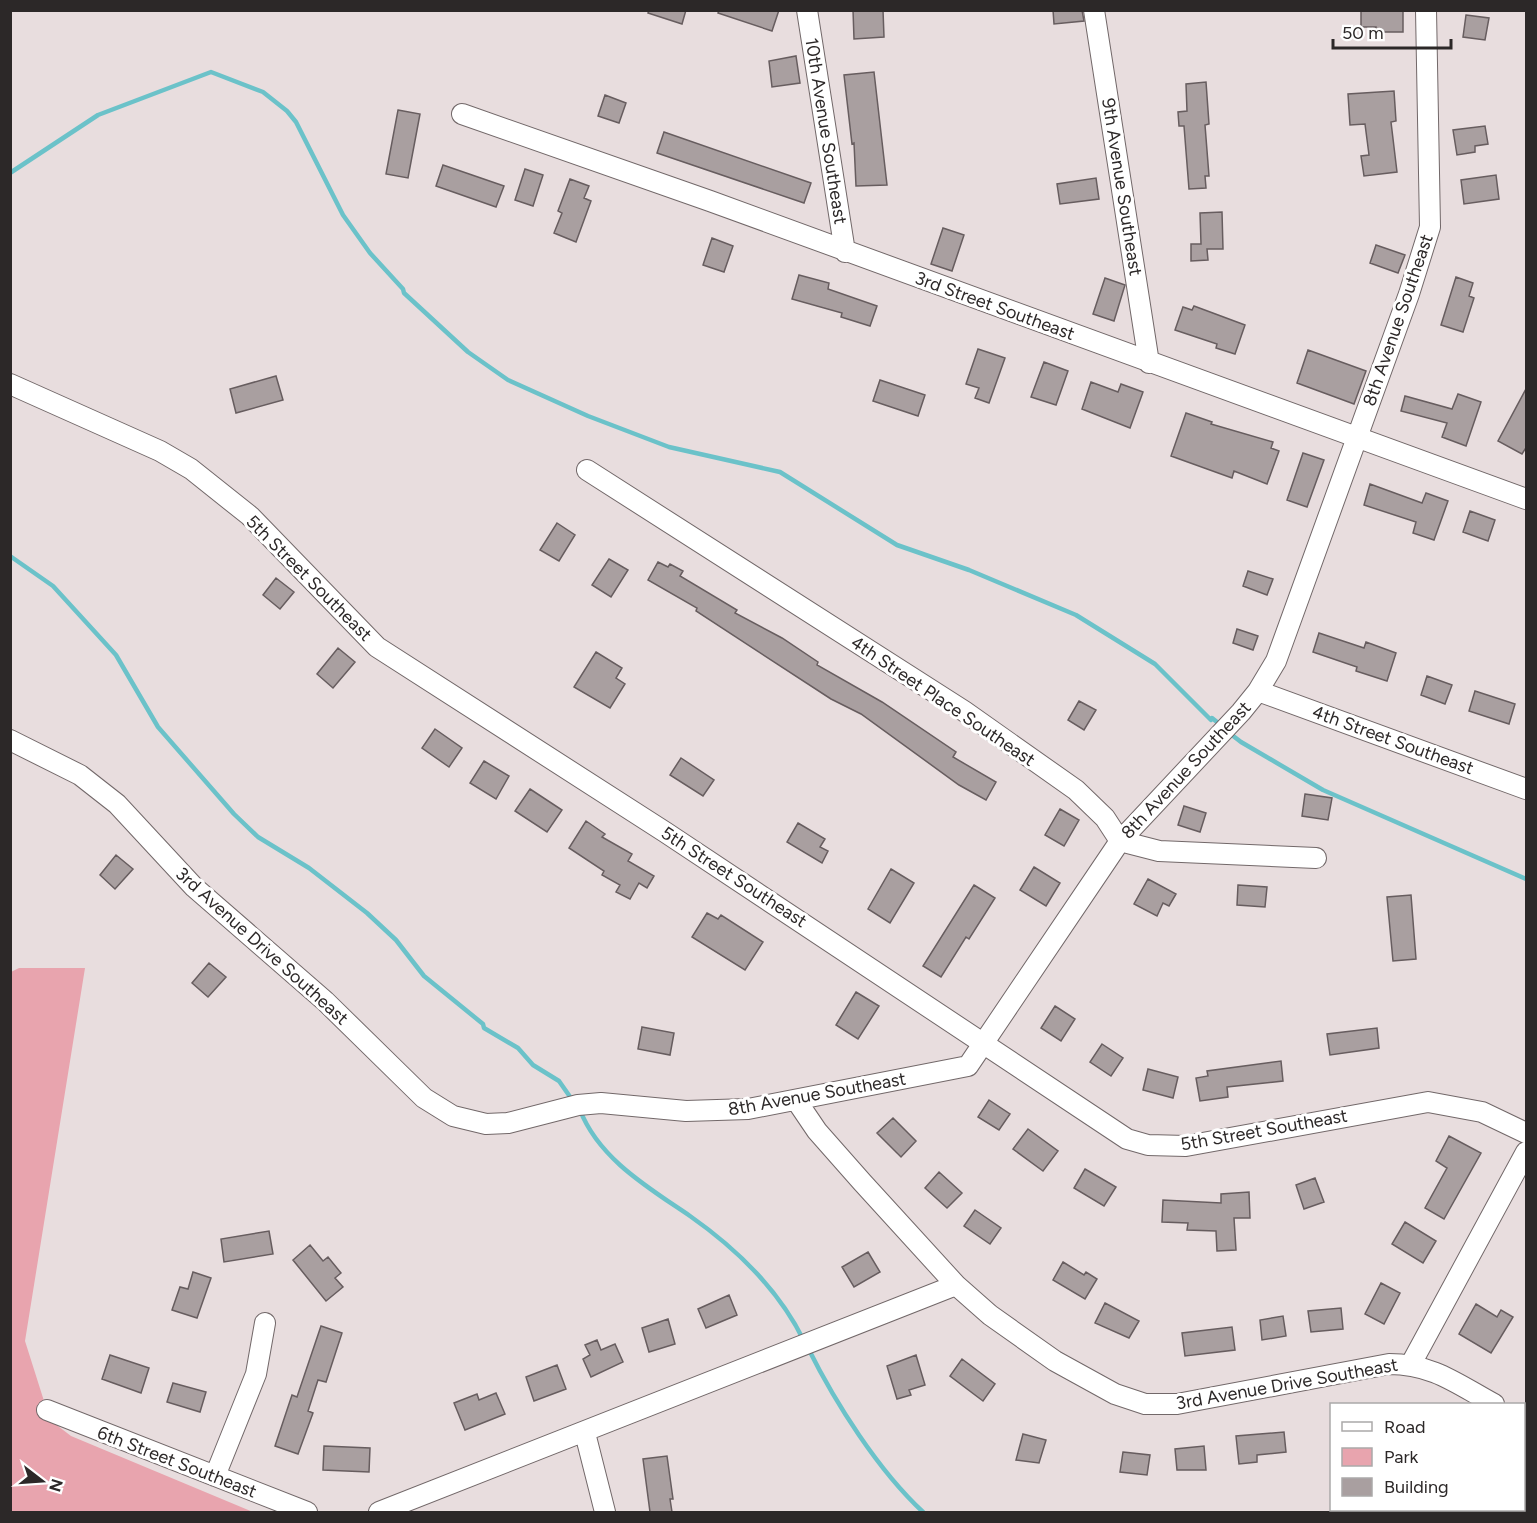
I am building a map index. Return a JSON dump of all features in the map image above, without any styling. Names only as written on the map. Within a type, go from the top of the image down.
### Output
[{"type":"street","name":"10th Avenue Southeast","points":[[807,10],[845,252]]},
{"type":"street","name":"9th Avenue Southeast","points":[[1094,10],[1149,363]]},
{"type":"street","name":"8th Avenue Southeast","points":[[524,1120],[556,1110],[600,1103],[707,1111],[748,1109],[968,1066],[1120,841],[1258,691],[1276,662],[1410,294],[1430,227],[1426,10]]},
{"type":"street","name":"3rd Street Southeast","points":[[462,114],[710,201],[1527,500]]},
{"type":"street","name":"5th Street Southeast","points":[[10,384],[160,451],[191,469],[257,524],[377,647],[675,838],[1126,1139],[1148,1145],[1186,1146],[1428,1102],[1482,1112],[1527,1133]]},
{"type":"street","name":"4th Street Place Southeast","points":[[587,470],[964,711],[1076,790],[1105,818],[1120,841]]},
{"type":"street","name":"4th Street Southeast","points":[[1258,691],[1527,789]]},
{"type":"street","name":"3rd Avenue Drive Southeast","points":[[10,740],[80,775],[117,804],[194,887],[325,1001],[424,1098],[453,1116],[486,1124],[524,1120]]},
{"type":"street","points":[[1120,841],[1159,851],[1316,858]]},
{"type":"street","name":"3rd Avenue Drive Southeast","points":[[796,1100],[817,1131],[956,1285],[990,1315],[1054,1362],[1115,1394],[1145,1404],[1177,1404],[1389,1364],[1411,1364],[1444,1375],[1492,1403]]},
{"type":"street","points":[[1411,1364],[1527,1152]]},
{"type":"street","points":[[380,1512],[956,1285]]},
{"type":"street","points":[[215,1476],[256,1374],[265,1323]]},
{"type":"street","name":"6th Street Southeast","points":[[47,1410],[307,1512]]},
{"type":"street","points":[[585,1433],[605,1512]]},
{"type":"green space","points":[[19,968],[85,968],[25,1341],[50,1420],[71,1436],[253,1512],[11,1512],[11,972]]},
{"type":"building","points":[[649,10],[686,10],[682,24],[648,13]]},
{"type":"building","points":[[719,10],[779,10],[772,31],[718,13]]},
{"type":"building","points":[[853,10],[883,10],[884,37],[854,39]]},
{"type":"building","points":[[1053,10],[1082,10],[1084,21],[1054,24]]},
{"type":"building","points":[[1361,10],[1403,10],[1403,32],[1376,32],[1376,27],[1361,27]]},
{"type":"building","points":[[1466,15],[1489,18],[1485,40],[1463,37]]},
{"type":"building","points":[[796,56],[800,83],[772,87],[769,61]]},
{"type":"building","points":[[874,72],[887,185],[856,186],[854,143],[852,144],[844,75]]},
{"type":"building","points":[[1206,82],[1209,124],[1205,125],[1209,176],[1205,176],[1206,188],[1189,189],[1184,126],[1179,126],[1178,112],[1187,111],[1186,84]]},
{"type":"building","points":[[1394,91],[1396,121],[1391,122],[1397,172],[1364,176],[1361,156],[1369,155],[1365,124],[1350,125],[1348,94]]},
{"type":"building","points":[[605,95],[626,103],[619,123],[598,116]]},
{"type":"building","points":[[398,110],[420,114],[408,178],[386,174]]},
{"type":"building","points":[[1485,126],[1488,144],[1475,146],[1475,152],[1457,155],[1453,130]]},
{"type":"building","points":[[664,132],[811,183],[804,203],[657,153]]},
{"type":"building","points":[[443,165],[504,186],[496,207],[436,186]]},
{"type":"building","points":[[525,169],[543,175],[533,206],[515,200]]},
{"type":"building","points":[[1496,175],[1499,199],[1464,204],[1461,180]]},
{"type":"building","points":[[1096,178],[1099,199],[1060,204],[1057,184]]},
{"type":"building","points":[[570,179],[589,186],[584,198],[591,201],[576,242],[554,233],[562,213],[558,211]]},
{"type":"building","points":[[1222,212],[1223,249],[1207,249],[1208,260],[1191,261],[1191,244],[1201,244],[1200,213]]},
{"type":"building","points":[[943,228],[964,235],[952,271],[931,264]]},
{"type":"building","points":[[712,238],[733,246],[724,272],[703,265]]},
{"type":"building","points":[[1376,245],[1405,255],[1398,273],[1370,263]]},
{"type":"building","points":[[799,275],[829,283],[828,289],[877,306],[870,326],[841,317],[842,313],[792,299]]},
{"type":"building","points":[[1456,277],[1473,283],[1469,296],[1474,298],[1463,332],[1441,325]]},
{"type":"building","points":[[1105,278],[1125,285],[1114,321],[1093,314]]},
{"type":"building","points":[[1194,306],[1245,325],[1235,354],[1216,348],[1217,344],[1175,330],[1183,307],[1192,310]]},
{"type":"building","points":[[978,349],[1005,358],[989,403],[975,398],[979,388],[966,384]]},
{"type":"building","points":[[1308,350],[1366,371],[1354,404],[1297,383]]},
{"type":"building","points":[[1044,362],[1068,371],[1056,405],[1031,397]]},
{"type":"building","points":[[276,376],[283,400],[236,413],[230,389]]},
{"type":"building","points":[[880,380],[925,395],[918,416],[873,401]]},
{"type":"building","points":[[1091,382],[1118,392],[1121,384],[1143,392],[1130,428],[1082,409]]},
{"type":"building","points":[[1527,387],[1527,446],[1522,454],[1498,441]]},
{"type":"building","points":[[1458,394],[1481,402],[1466,446],[1442,437],[1447,423],[1401,411],[1405,396],[1452,409]]},
{"type":"building","points":[[1186,413],[1212,422],[1211,424],[1273,442],[1271,448],[1279,451],[1267,484],[1234,471],[1232,478],[1171,456]]},
{"type":"building","points":[[1303,453],[1324,460],[1307,507],[1287,500]]},
{"type":"building","points":[[1370,484],[1422,503],[1426,493],[1448,501],[1434,540],[1413,533],[1416,522],[1364,505]]},
{"type":"building","points":[[1470,511],[1495,520],[1488,541],[1463,532]]},
{"type":"building","points":[[557,523],[575,535],[559,561],[540,550]]},
{"type":"building","points":[[609,559],[628,570],[611,597],[592,585]]},
{"type":"building","points":[[658,562],[668,567],[670,564],[683,571],[680,576],[737,610],[735,613],[782,638],[818,662],[817,665],[882,702],[956,752],[953,757],[996,782],[986,800],[959,785],[861,714],[831,699],[696,611],[697,608],[648,580]]},
{"type":"building","points":[[1248,571],[1273,579],[1267,595],[1243,586]]},
{"type":"building","points":[[276,578],[294,592],[280,609],[263,595]]},
{"type":"building","points":[[1237,629],[1258,636],[1253,650],[1233,643]]},
{"type":"building","points":[[1319,633],[1364,648],[1366,642],[1396,653],[1387,681],[1356,671],[1357,667],[1313,652]]},
{"type":"building","points":[[338,648],[355,662],[333,688],[317,674]]},
{"type":"building","points":[[596,652],[622,668],[616,678],[625,684],[610,708],[574,687]]},
{"type":"building","points":[[1427,676],[1452,685],[1445,704],[1421,695]]},
{"type":"building","points":[[1475,691],[1515,704],[1509,724],[1469,711]]},
{"type":"building","points":[[1079,701],[1096,710],[1084,730],[1068,720]]},
{"type":"building","points":[[435,729],[462,748],[449,767],[422,748]]},
{"type":"building","points":[[681,758],[714,780],[703,796],[670,775]]},
{"type":"building","points":[[484,761],[509,776],[496,799],[470,783]]},
{"type":"building","points":[[530,789],[562,810],[547,832],[515,811]]},
{"type":"building","points":[[1305,794],[1332,798],[1328,820],[1302,816]]},
{"type":"building","points":[[1184,806],[1206,813],[1200,832],[1178,825]]},
{"type":"building","points":[[1060,809],[1079,820],[1064,846],[1045,835]]},
{"type":"building","points":[[586,821],[605,834],[602,837],[632,854],[628,861],[654,876],[647,888],[639,883],[630,899],[616,892],[620,885],[602,875],[604,871],[569,848]]},
{"type":"building","points":[[798,823],[825,839],[820,847],[828,851],[822,863],[787,842]]},
{"type":"building","points":[[116,855],[133,869],[115,889],[100,875]]},
{"type":"building","points":[[1034,867],[1060,883],[1046,906],[1020,890]]},
{"type":"building","points":[[891,869],[914,883],[890,923],[868,909]]},
{"type":"building","points":[[1148,879],[1176,894],[1169,906],[1163,903],[1157,916],[1134,904]]},
{"type":"building","points":[[974,885],[995,898],[969,939],[966,937],[941,977],[923,966]]},
{"type":"building","points":[[1238,885],[1267,887],[1265,907],[1237,905]]},
{"type":"building","points":[[1411,895],[1416,959],[1393,961],[1387,897]]},
{"type":"building","points":[[707,913],[718,919],[721,915],[763,942],[745,970],[692,937]]},
{"type":"building","points":[[209,963],[226,977],[208,997],[192,983]]},
{"type":"building","points":[[856,992],[879,1006],[858,1039],[836,1025]]},
{"type":"building","points":[[1055,1006],[1075,1019],[1061,1041],[1041,1028]]},
{"type":"building","points":[[642,1027],[674,1033],[670,1055],[638,1049]]},
{"type":"building","points":[[1377,1028],[1379,1048],[1330,1055],[1327,1034]]},
{"type":"building","points":[[1102,1044],[1123,1058],[1111,1076],[1090,1062]]},
{"type":"building","points":[[1281,1061],[1283,1081],[1227,1087],[1228,1097],[1200,1101],[1196,1078],[1208,1076],[1207,1071]]},
{"type":"building","points":[[1148,1069],[1178,1077],[1173,1098],[1143,1090]]},
{"type":"building","points":[[989,1100],[1010,1114],[999,1130],[978,1117]]},
{"type":"building","points":[[893,1118],[916,1141],[901,1157],[877,1133]]},
{"type":"building","points":[[1028,1129],[1058,1151],[1043,1171],[1013,1149]]},
{"type":"building","points":[[1449,1136],[1481,1153],[1444,1219],[1425,1208],[1447,1168],[1436,1161]]},
{"type":"building","points":[[1085,1169],[1116,1187],[1104,1206],[1074,1188]]},
{"type":"building","points":[[939,1172],[962,1193],[947,1208],[925,1188]]},
{"type":"building","points":[[1315,1178],[1324,1202],[1304,1209],[1296,1185]]},
{"type":"building","points":[[1249,1192],[1250,1218],[1234,1218],[1236,1250],[1217,1251],[1216,1231],[1187,1230],[1188,1223],[1162,1222],[1163,1200],[1221,1203],[1221,1194]]},
{"type":"building","points":[[975,1210],[1001,1228],[990,1244],[964,1226]]},
{"type":"building","points":[[1405,1222],[1436,1241],[1423,1263],[1392,1244]]},
{"type":"building","points":[[269,1231],[273,1254],[224,1262],[221,1239]]},
{"type":"building","points":[[310,1245],[323,1261],[328,1257],[341,1273],[335,1278],[343,1287],[326,1301],[293,1260]]},
{"type":"building","points":[[868,1252],[880,1272],[854,1287],[842,1267]]},
{"type":"building","points":[[1063,1262],[1084,1275],[1086,1272],[1097,1279],[1085,1299],[1053,1280]]},
{"type":"building","points":[[193,1272],[211,1278],[197,1318],[172,1310],[180,1287],[188,1289]]},
{"type":"building","points":[[1381,1283],[1400,1293],[1384,1324],[1365,1314]]},
{"type":"building","points":[[729,1295],[737,1315],[706,1328],[698,1309]]},
{"type":"building","points":[[1105,1303],[1139,1321],[1129,1338],[1095,1323]]},
{"type":"building","points":[[1476,1304],[1497,1317],[1501,1310],[1513,1317],[1491,1353],[1459,1334]]},
{"type":"building","points":[[1341,1308],[1343,1329],[1311,1332],[1308,1311]]},
{"type":"building","points":[[1283,1316],[1286,1336],[1262,1340],[1260,1320]]},
{"type":"building","points":[[668,1319],[675,1344],[649,1352],[642,1328]]},
{"type":"building","points":[[321,1326],[342,1333],[326,1382],[318,1380],[308,1411],[313,1413],[298,1454],[275,1446],[292,1395],[297,1397]]},
{"type":"building","points":[[1232,1327],[1235,1350],[1185,1356],[1182,1333]]},
{"type":"building","points":[[597,1340],[601,1350],[615,1344],[623,1362],[591,1377],[583,1359],[590,1355],[585,1345]]},
{"type":"building","points":[[110,1355],[149,1368],[141,1393],[102,1379]]},
{"type":"building","points":[[916,1355],[925,1385],[909,1390],[911,1395],[897,1399],[887,1366]]},
{"type":"building","points":[[962,1359],[995,1384],[983,1401],[950,1376]]},
{"type":"building","points":[[557,1365],[566,1389],[534,1401],[526,1377]]},
{"type":"building","points":[[173,1383],[206,1392],[200,1412],[167,1402]]},
{"type":"building","points":[[496,1393],[505,1414],[465,1430],[454,1403],[477,1394],[479,1400]]},
{"type":"building","points":[[1284,1432],[1286,1452],[1257,1455],[1257,1462],[1239,1464],[1236,1436]]},
{"type":"building","points":[[1023,1434],[1046,1440],[1039,1463],[1016,1460]]},
{"type":"building","points":[[324,1446],[370,1448],[369,1472],[323,1470]]},
{"type":"building","points":[[1204,1446],[1206,1470],[1177,1470],[1175,1449]]},
{"type":"building","points":[[1123,1452],[1150,1455],[1147,1475],[1120,1472]]},
{"type":"building","points":[[667,1456],[673,1499],[670,1499],[672,1512],[650,1512],[643,1459]]},
{"type":"waterway","points":[[10,173],[98,115],[211,72],[263,92],[287,111],[296,122],[343,215],[370,253],[403,289],[404,293],[468,352],[508,380],[588,416],[669,447],[780,472],[897,545],[969,570],[1076,615],[1155,664],[1211,720],[1212,718],[1222,726]]},
{"type":"waterway","points":[[10,556],[53,586],[116,655],[158,727],[234,814],[258,837],[309,868],[367,913],[396,940],[424,976],[483,1024],[484,1028],[518,1048],[533,1065],[559,1081],[573,1101]]},
{"type":"waterway","points":[[1228,732],[1323,790],[1526,879]]},
{"type":"waterway","points":[[580,1110],[588,1127],[612,1158],[642,1183],[724,1242],[755,1272],[782,1305],[804,1341]]},
{"type":"waterway","points":[[808,1348],[831,1391],[859,1435],[890,1477],[923,1512]]}]
